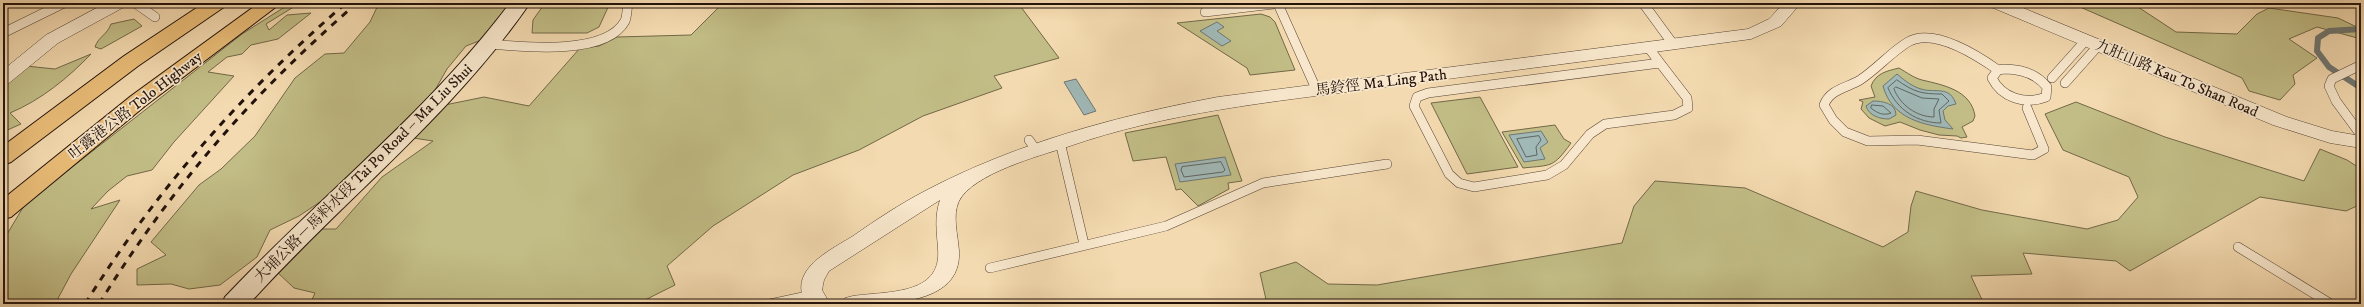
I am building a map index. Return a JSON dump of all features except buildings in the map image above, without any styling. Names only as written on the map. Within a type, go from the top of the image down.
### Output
[{"type":"highway","points":[[3,157],[131,61],[217,3]]},
{"type":"highway","name":"吐露港公路 Tolo Highway","points":[[6,211],[138,101],[271,3]]},
{"type":"main road","name":"大埔公路－馬料水段 Tai Po Road – Ma Liu Shui","points":[[234,304],[302,232],[443,98],[490,44],[520,3]]},
{"type":"street","points":[[3,79],[52,39],[118,3]]},
{"type":"street","name":"馬鈴徑 Ma Ling Path","points":[[816,299],[811,285],[814,275],[848,243],[940,192],[968,180],[1032,145],[1060,142],[1105,127],[1168,112],[1218,103],[1732,37],[1766,29],[1786,12],[1793,3]]},
{"type":"street","name":"九肚山路 Kau To Shan Road","points":[[1997,3],[2305,130],[2330,137],[2361,142]]},
{"type":"street","name":"馬鈴徑 Ma Ling Path","points":[[853,304],[915,294],[936,284],[948,270],[947,216],[949,202],[955,192],[968,180]]},
{"type":"street","name":"馬鈴徑 Ma Ling Path","points":[[902,214],[924,212],[947,216]]},
{"type":"lane","points":[[3,33],[64,3]]},
{"type":"lane","points":[[135,3],[155,17]]},
{"type":"lane","points":[[490,44],[565,47],[591,43],[612,35],[625,23],[629,12],[628,3]]},
{"type":"lane","points":[[1205,12],[1280,3],[1317,91]]},
{"type":"lane","points":[[1643,3],[1673,44]]},
{"type":"lane","points":[[1998,70],[1992,78],[1994,83],[2004,93],[2023,100],[2040,100],[2046,97],[2048,92],[2043,81],[2029,73],[2012,68],[1998,70],[1960,45],[1930,38],[1909,41],[1854,84],[1831,93],[1826,98],[1824,106],[1832,122],[1839,128],[1863,140],[1877,142],[1901,139],[1917,140],[2033,155],[2044,149],[2027,108]]},
{"type":"lane","points":[[2052,78],[2092,43]]},
{"type":"lane","points":[[2065,83],[2092,43]]},
{"type":"lane","points":[[1648,47],[1687,98],[1688,108],[1674,116],[1605,124],[1590,134],[1564,165],[1547,175],[1534,179],[1474,187],[1459,183],[1449,174],[1414,106],[1417,97],[1428,93],[1660,63]]},
{"type":"lane","points":[[2359,66],[2335,77],[2330,82],[2330,90],[2361,135]]},
{"type":"lane","points":[[1060,142],[1084,244]]},
{"type":"lane","points":[[990,268],[1084,244],[1121,238],[1166,226],[1263,183],[1285,178],[1386,164]]},
{"type":"lane","points":[[2238,246],[2311,293],[2332,304]]},
{"type":"lane","points":[[770,304],[816,299]]},
{"type":"shaded area","points":[[291,3],[300,3],[266,24],[269,30],[287,15],[311,13],[278,39],[251,45],[242,54],[227,57],[208,72],[234,76],[174,142],[152,170],[127,176],[108,191],[91,209],[120,200],[71,274],[55,304],[3,304],[3,241],[25,204],[242,34]]},
{"type":"shaded area","points":[[379,3],[509,3],[492,36],[466,46],[447,69],[435,90],[380,153],[338,190],[299,216],[270,230],[257,257],[220,285],[189,289],[171,284],[137,285],[137,269],[166,255],[151,242],[199,185],[221,169],[255,136],[295,78],[325,54],[344,53],[370,22]]},
{"type":"shaded area","points":[[545,3],[610,3],[599,27],[587,33],[532,33],[533,20]]},
{"type":"shaded area","points":[[723,3],[1018,3],[1059,58],[994,76],[1002,88],[923,116],[859,150],[793,175],[713,226],[667,266],[675,285],[637,304],[310,304],[315,293],[294,288],[276,271],[315,229],[336,229],[382,177],[433,141],[407,137],[435,107],[484,97],[529,106],[580,48],[599,46],[617,37],[691,35]]},
{"type":"shaded area","points":[[2071,3],[2132,3],[2176,32],[2237,34],[2257,14],[2269,8],[2338,18],[2361,29],[2361,39],[2317,27],[2289,39],[2317,58],[2293,75],[2295,84],[2280,100],[2249,91],[2242,78]]},
{"type":"shaded area","points":[[1261,14],[1270,17],[1275,22],[1295,70],[1250,75],[1247,68],[1177,23]]},
{"type":"shaded area","points":[[134,19],[142,26],[101,49],[95,47],[111,24]]},
{"type":"shaded area","points":[[91,54],[54,88],[32,102],[10,113],[21,124],[3,132],[3,67],[26,66],[55,69]]},
{"type":"shaded area","points":[[1899,68],[1919,79],[1955,90],[1968,100],[1975,116],[1973,121],[1962,127],[1967,137],[1961,138],[1957,136],[1939,135],[1920,130],[1900,122],[1885,126],[1869,118],[1861,109],[1863,102],[1859,100],[1875,97],[1871,86],[1876,78],[1879,75]]},
{"type":"shaded area","points":[[1480,97],[1518,167],[1467,174],[1431,103]]},
{"type":"shaded area","points":[[2076,102],[2165,137],[2304,181],[2320,149],[2347,160],[2361,169],[2361,204],[2346,211],[2260,197],[2130,271],[2116,261],[2023,253],[2032,274],[1971,276],[1984,304],[1267,304],[1260,273],[1296,262],[1328,284],[1377,285],[1622,243],[1634,206],[1655,181],[1745,188],[1883,247],[1908,232],[1911,206],[1916,191],[1982,210],[2087,229],[2118,220],[2138,197],[2129,177],[2063,150],[2045,114]]},
{"type":"shaded area","points":[[1218,115],[1242,181],[1228,183],[1229,189],[1198,206],[1181,189],[1176,190],[1166,157],[1133,161],[1125,133]]},
{"type":"shaded area","points":[[1555,125],[1564,139],[1571,143],[1560,157],[1551,164],[1523,168],[1502,132]]},
{"type":"water","points":[[1217,22],[1224,27],[1217,31],[1231,41],[1222,46],[1200,31]]},
{"type":"water","points":[[1897,74],[1906,82],[1917,88],[1944,91],[1951,95],[1956,104],[1948,106],[1943,111],[1945,120],[1953,129],[1920,122],[1901,113],[1887,97],[1883,86]]},
{"type":"water","points":[[1076,79],[1096,111],[1084,115],[1064,82]]},
{"type":"water","points":[[1873,101],[1884,102],[1891,105],[1894,108],[1896,115],[1889,119],[1879,118],[1872,115],[1866,106]]},
{"type":"water","points":[[1541,131],[1548,142],[1540,148],[1545,159],[1524,162],[1509,135]]},
{"type":"water","points":[[1225,157],[1231,175],[1180,182],[1175,164]]},
{"type":"waterway","points":[[2361,29],[2329,31],[2318,38],[2317,51],[2329,67],[2361,88]]},
{"type":"railway","points":[[85,304],[142,220],[204,143],[271,72],[346,3]]},
{"type":"railway","points":[[99,304],[155,220],[216,143],[248,107],[283,72],[357,3]]}]
